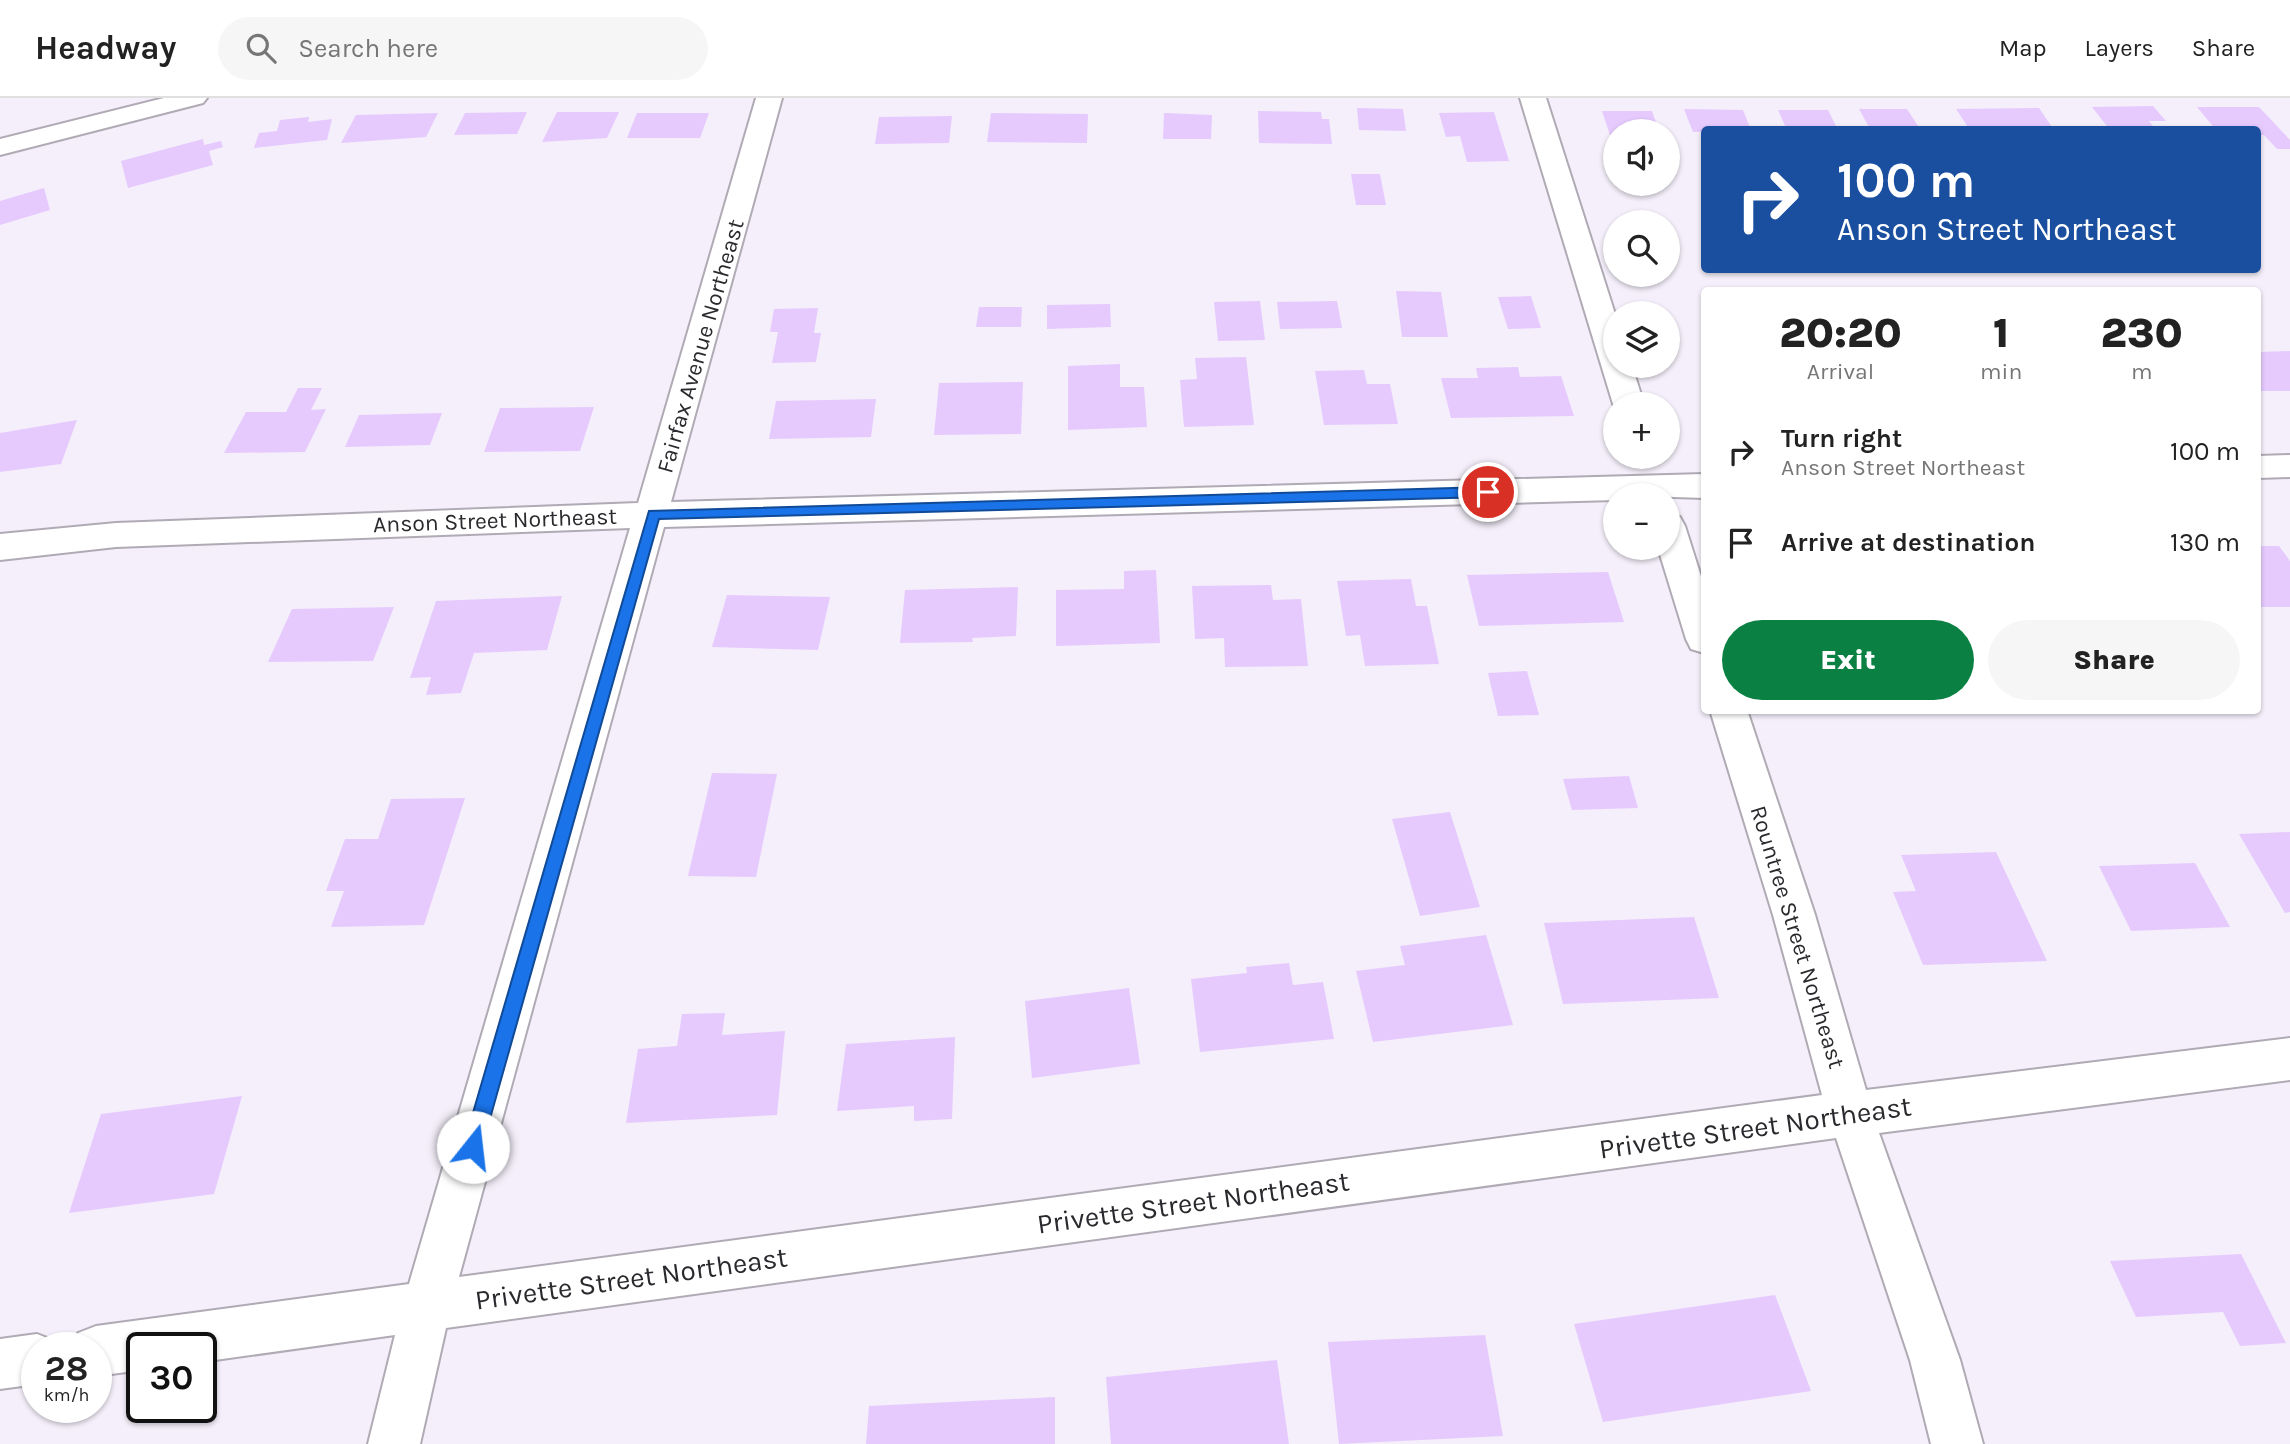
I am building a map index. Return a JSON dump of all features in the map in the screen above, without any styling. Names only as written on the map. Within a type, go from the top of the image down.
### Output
[{"type":"street","points":[[0,147],[194,98]]},
{"type":"street","name":"Fairfax Avenue Northeast","points":[[394,1444],[427,1305],[654,514],[769,98]]},
{"type":"street","points":[[1533,98],[1603,322]]},
{"type":"street","points":[[2261,467],[2290,466]]},
{"type":"street","name":"Anson Street Northeast","points":[[0,547],[116,534],[654,514],[1653,480],[1701,486]]},
{"type":"street","points":[[1679,560],[1701,630]]},
{"type":"street","name":"Rountree Street Northeast","points":[[1729,714],[1794,915],[1850,1114],[1936,1360],[1957,1444]]},
{"type":"street","name":"Privette Street Northeast","points":[[112,1349],[1850,1114],[2290,1059]]},
{"type":"street","points":[[0,1364],[21,1361]]},
{"type":"building","points":[[2153,106],[2166,121],[2149,121],[2153,126],[2107,126],[2092,107]]},
{"type":"building","points":[[2197,107],[2259,107],[2290,140],[2290,149],[2277,149],[2261,135],[2261,126],[2213,126]]},
{"type":"building","points":[[1357,108],[1403,109],[1406,131],[1359,130]]},
{"type":"building","points":[[2039,108],[2051,126],[1967,126],[1956,109]]},
{"type":"building","points":[[1684,109],[1743,110],[1749,126],[1701,126],[1701,132],[1693,132]]},
{"type":"building","points":[[1859,109],[1907,109],[1918,126],[1868,126]]},
{"type":"building","points":[[1778,110],[1828,110],[1836,126],[1785,126]]},
{"type":"building","points":[[1258,111],[1321,112],[1322,119],[1329,119],[1332,144],[1259,143]]},
{"type":"building","points":[[1602,111],[1652,111],[1655,119],[1605,119]]},
{"type":"building","points":[[527,112],[517,134],[454,135],[465,113]]},
{"type":"building","points":[[557,112],[619,112],[607,138],[542,142]]},
{"type":"building","points":[[1494,112],[1509,161],[1467,162],[1460,136],[1446,137],[1439,113]]},
{"type":"building","points":[[438,113],[426,137],[341,143],[356,115]]},
{"type":"building","points":[[637,113],[709,113],[700,138],[627,138]]},
{"type":"building","points":[[991,113],[1088,114],[1087,143],[987,142]]},
{"type":"building","points":[[1164,113],[1212,115],[1211,139],[1163,139]]},
{"type":"building","points":[[952,116],[949,143],[875,144],[879,117]]},
{"type":"building","points":[[309,117],[308,122],[332,119],[327,140],[254,148],[259,133],[277,131],[280,120]]},
{"type":"building","points":[[203,139],[204,145],[221,141],[223,147],[209,151],[213,165],[128,188],[121,161]]},
{"type":"building","points":[[1351,174],[1380,174],[1386,205],[1356,205]]},
{"type":"building","points":[[44,188],[50,210],[0,225],[0,201]]},
{"type":"building","points":[[1396,291],[1441,292],[1448,337],[1402,337]]},
{"type":"building","points":[[1531,296],[1541,328],[1508,329],[1498,297]]},
{"type":"building","points":[[1260,301],[1265,340],[1218,341],[1214,302]]},
{"type":"building","points":[[1337,301],[1342,328],[1280,329],[1277,302]]},
{"type":"building","points":[[1110,304],[1111,327],[1047,329],[1047,305]]},
{"type":"building","points":[[979,307],[1022,307],[1021,327],[976,327]]},
{"type":"building","points":[[818,308],[814,333],[821,333],[816,362],[772,363],[778,332],[770,332],[774,309]]},
{"type":"building","points":[[2290,351],[2290,391],[2261,391],[2261,352]]},
{"type":"building","points":[[1246,357],[1254,425],[1184,427],[1180,380],[1197,379],[1195,358]]},
{"type":"building","points":[[1120,364],[1120,387],[1144,387],[1147,427],[1068,430],[1068,366]]},
{"type":"building","points":[[1518,367],[1520,377],[1561,376],[1574,416],[1451,418],[1441,378],[1478,378],[1476,368]]},
{"type":"building","points":[[1364,370],[1367,384],[1390,384],[1398,424],[1324,425],[1315,371]]},
{"type":"building","points":[[1023,382],[1021,434],[934,435],[939,383]]},
{"type":"building","points":[[298,388],[322,388],[311,410],[326,409],[305,452],[224,453],[246,412],[286,412]]},
{"type":"building","points":[[876,399],[871,437],[769,439],[776,401]]},
{"type":"building","points":[[594,407],[580,451],[484,452],[500,408]]},
{"type":"building","points":[[442,413],[430,445],[345,447],[359,415]]},
{"type":"building","points":[[77,420],[61,464],[0,472],[0,433]]},
{"type":"building","points":[[2261,546],[2279,546],[2290,561],[2290,607],[2261,607]]},
{"type":"building","points":[[1156,570],[1160,643],[1056,646],[1056,590],[1124,589],[1124,571]]},
{"type":"building","points":[[1608,572],[1624,622],[1479,626],[1467,575]]},
{"type":"building","points":[[1411,579],[1416,606],[1427,606],[1439,664],[1365,666],[1360,635],[1346,636],[1337,581]]},
{"type":"building","points":[[1271,585],[1273,600],[1301,599],[1308,666],[1225,667],[1224,638],[1195,639],[1192,586]]},
{"type":"building","points":[[1018,587],[1016,636],[972,638],[973,642],[900,643],[905,590]]},
{"type":"building","points":[[727,595],[830,597],[818,650],[712,647]]},
{"type":"building","points":[[562,596],[547,650],[474,653],[461,693],[426,695],[431,677],[410,678],[436,601]]},
{"type":"building","points":[[394,607],[373,661],[268,662],[292,609]]},
{"type":"building","points":[[1527,671],[1539,715],[1498,716],[1488,673]]},
{"type":"building","points":[[712,773],[777,774],[756,877],[688,876]]},
{"type":"building","points":[[1629,776],[1638,808],[1572,810],[1563,779]]},
{"type":"building","points":[[465,798],[424,925],[331,927],[344,891],[326,891],[345,839],[378,839],[391,799]]},
{"type":"building","points":[[1450,812],[1480,907],[1420,916],[1392,819]]},
{"type":"building","points":[[2290,832],[2290,912],[2285,913],[2239,834]]},
{"type":"building","points":[[1996,852],[2047,961],[1923,965],[1893,892],[1916,891],[1901,855]]},
{"type":"building","points":[[2195,863],[2230,927],[2131,931],[2099,866]]},
{"type":"building","points":[[1694,917],[1719,998],[1563,1004],[1544,923]]},
{"type":"building","points":[[1486,935],[1513,1025],[1373,1042],[1356,971],[1405,965],[1400,946]]},
{"type":"building","points":[[1289,963],[1293,985],[1323,982],[1334,1039],[1200,1052],[1191,979],[1247,973],[1246,967]]},
{"type":"building","points":[[1129,988],[1140,1064],[1032,1078],[1025,1001]]},
{"type":"building","points":[[725,1013],[722,1035],[785,1031],[777,1115],[626,1123],[638,1049],[677,1046],[682,1014]]},
{"type":"building","points":[[955,1037],[952,1119],[914,1121],[914,1106],[837,1111],[846,1044]]},
{"type":"building","points":[[242,1096],[214,1194],[69,1213],[101,1114]]},
{"type":"building","points":[[2241,1254],[2286,1343],[2240,1346],[2223,1312],[2136,1317],[2110,1261]]},
{"type":"building","points":[[1775,1295],[1811,1391],[1603,1422],[1574,1324]]},
{"type":"building","points":[[1485,1335],[1503,1436],[1339,1444],[1328,1342]]},
{"type":"building","points":[[1277,1360],[1289,1444],[1111,1444],[1106,1377]]},
{"type":"building","points":[[1055,1397],[1055,1444],[866,1444],[869,1406]]},
{"type":"route","points":[[473,1147],[654,514],[1488,492]]}]
